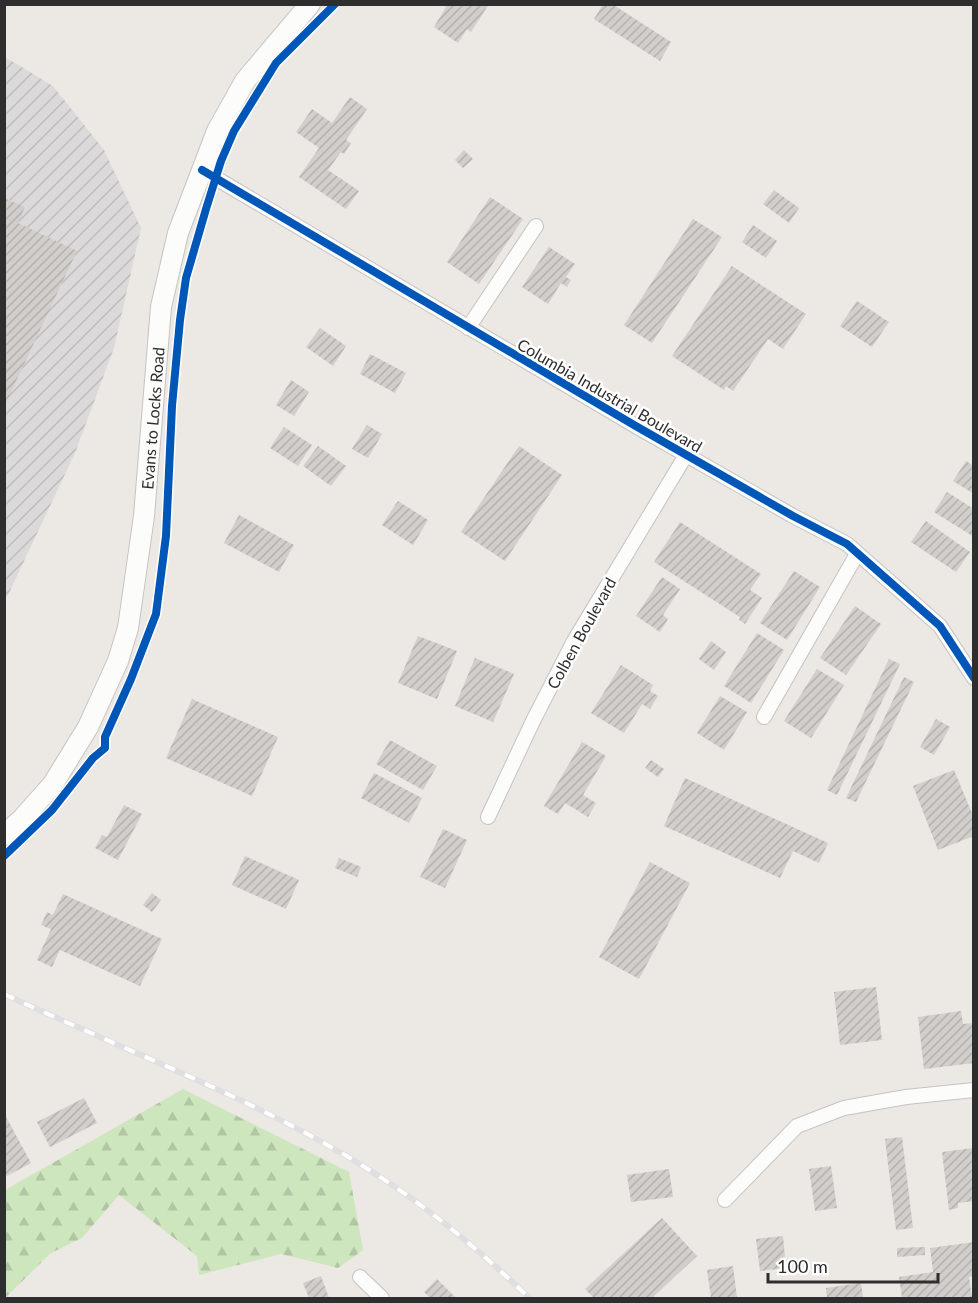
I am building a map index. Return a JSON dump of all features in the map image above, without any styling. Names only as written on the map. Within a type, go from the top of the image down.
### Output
[{"type":"street","name":"Evans to Locks Road","points":[[4,835],[22,819],[53,784],[88,726],[118,661],[134,592],[144,516],[161,307],[178,233],[217,130],[245,81],[309,4]]},
{"type":"street","name":"Columbia Industrial Boulevard","points":[[202,170],[686,455],[847,544],[940,626],[974,678]]},
{"type":"street","points":[[468,328],[536,226]]},
{"type":"street","name":"Colben Boulevard","points":[[488,817],[574,641],[686,455]]},
{"type":"street","points":[[764,717],[857,554]]},
{"type":"street","points":[[725,1200],[797,1126],[844,1108],[906,1097],[974,1090]]},
{"type":"street","points":[[360,1277],[382,1299]]},
{"type":"shaded area","points":[[5,57],[53,86],[104,150],[141,228],[114,348],[75,453],[5,598]]},
{"type":"green space","points":[[183,1089],[349,1172],[363,1250],[338,1268],[281,1254],[199,1275],[197,1256],[119,1195],[82,1238],[51,1253],[5,1298],[5,1190]]},
{"type":"building","points":[[442,4],[489,4],[471,32],[467,29],[458,43],[434,27],[446,7]]},
{"type":"building","points":[[603,4],[612,4],[671,42],[660,61],[594,19]]},
{"type":"building","points":[[350,97],[367,109],[346,140],[351,143],[344,154],[341,152],[328,170],[359,191],[346,209],[299,177],[319,148],[296,132],[312,109],[332,123]]},
{"type":"building","points":[[464,150],[473,159],[463,168],[455,160]]},
{"type":"building","points":[[774,190],[799,208],[789,223],[763,204]]},
{"type":"building","points":[[490,197],[523,219],[479,284],[447,262]]},
{"type":"building","points":[[4,198],[25,207],[18,223],[77,251],[4,407]]},
{"type":"building","points":[[693,219],[722,237],[652,343],[624,325]]},
{"type":"building","points":[[753,225],[777,241],[766,258],[742,242]]},
{"type":"building","points":[[549,247],[575,264],[566,277],[571,280],[567,287],[561,283],[548,304],[522,287]]},
{"type":"building","points":[[732,266],[806,314],[783,349],[768,339],[733,391],[726,386],[724,390],[672,356]]},
{"type":"building","points":[[857,301],[889,322],[872,347],[840,326]]},
{"type":"building","points":[[320,328],[346,346],[333,366],[306,347]]},
{"type":"building","points":[[370,354],[406,373],[395,393],[360,374]]},
{"type":"building","points":[[291,380],[309,392],[294,416],[276,405]]},
{"type":"building","points":[[367,425],[382,434],[368,458],[352,449]]},
{"type":"building","points":[[284,427],[312,445],[298,466],[270,448]]},
{"type":"building","points":[[318,446],[346,466],[331,486],[303,466]]},
{"type":"building","points":[[519,446],[562,475],[505,561],[461,532]]},
{"type":"building","points":[[966,461],[974,466],[974,494],[953,481]]},
{"type":"building","points":[[947,492],[974,509],[974,537],[934,512]]},
{"type":"building","points":[[398,501],[428,520],[413,545],[382,525]]},
{"type":"building","points":[[239,515],[294,545],[279,572],[224,543]]},
{"type":"building","points":[[926,521],[970,552],[956,572],[911,542]]},
{"type":"building","points":[[680,522],[761,574],[750,590],[762,598],[745,624],[739,620],[740,617],[654,562]]},
{"type":"building","points":[[794,571],[820,587],[787,640],[760,623]]},
{"type":"building","points":[[662,577],[680,589],[663,615],[668,619],[660,632],[636,616]]},
{"type":"building","points":[[855,606],[881,624],[846,675],[820,658]]},
{"type":"building","points":[[757,633],[784,650],[751,703],[724,686]]},
{"type":"building","points":[[418,636],[457,651],[437,699],[398,683]]},
{"type":"building","points":[[711,641],[726,652],[714,670],[699,659]]},
{"type":"building","points":[[475,658],[514,674],[493,722],[455,706]]},
{"type":"building","points":[[889,659],[900,664],[837,795],[827,790]]},
{"type":"building","points":[[621,665],[653,685],[650,691],[658,696],[650,709],[642,704],[624,733],[591,713]]},
{"type":"building","points":[[817,669],[844,685],[811,738],[784,721]]},
{"type":"building","points":[[904,677],[914,682],[856,802],[846,798]]},
{"type":"building","points":[[720,696],[747,712],[724,750],[697,733]]},
{"type":"building","points":[[192,699],[278,737],[252,796],[166,758]]},
{"type":"building","points":[[936,719],[950,727],[934,755],[920,747]]},
{"type":"building","points":[[390,740],[437,766],[423,790],[376,764]]},
{"type":"building","points":[[582,742],[606,756],[583,795],[596,803],[588,817],[565,803],[558,814],[544,806]]},
{"type":"building","points":[[651,760],[664,769],[658,777],[645,768]]},
{"type":"building","points":[[954,770],[974,818],[974,836],[938,850],[913,786]]},
{"type":"building","points":[[374,773],[422,798],[409,823],[361,798]]},
{"type":"building","points":[[685,778],[828,843],[819,863],[793,851],[780,878],[664,826]]},
{"type":"building","points":[[124,805],[142,814],[118,860],[95,848],[102,835],[107,837]]},
{"type":"building","points":[[443,829],[467,840],[445,888],[420,877]]},
{"type":"building","points":[[245,856],[299,880],[286,909],[232,885]]},
{"type":"building","points":[[339,858],[361,867],[357,877],[335,868]]},
{"type":"building","points":[[650,862],[690,883],[639,979],[599,957]]},
{"type":"building","points":[[152,893],[161,900],[152,912],[143,905]]},
{"type":"building","points":[[63,894],[162,939],[140,986],[60,950],[52,967],[37,960],[51,929],[41,925],[47,912],[53,915]]},
{"type":"building","points":[[876,987],[882,1040],[840,1045],[834,992]]},
{"type":"building","points":[[961,1011],[963,1024],[974,1023],[974,1063],[924,1069],[918,1017]]},
{"type":"building","points":[[84,1098],[97,1123],[50,1147],[37,1122]]},
{"type":"building","points":[[4,1113],[31,1163],[7,1176],[4,1170]]},
{"type":"building","points":[[902,1137],[913,1228],[896,1230],[885,1139]]},
{"type":"building","points":[[974,1148],[974,1201],[958,1203],[958,1208],[949,1210],[942,1152]]},
{"type":"building","points":[[831,1166],[837,1208],[815,1211],[809,1169]]},
{"type":"building","points":[[669,1169],[673,1197],[631,1202],[627,1175]]},
{"type":"building","points":[[662,1218],[697,1256],[652,1298],[594,1298],[585,1289]]},
{"type":"building","points":[[783,1236],[786,1268],[760,1271],[756,1239]]},
{"type":"building","points":[[974,1242],[974,1276],[969,1277],[972,1298],[902,1298],[899,1277],[933,1272],[930,1248]]},
{"type":"building","points":[[925,1247],[925,1255],[897,1257],[897,1248]]},
{"type":"building","points":[[733,1266],[737,1298],[711,1298],[707,1270]]},
{"type":"building","points":[[321,1276],[329,1298],[309,1298],[303,1283]]},
{"type":"building","points":[[437,1279],[456,1298],[430,1298],[424,1292]]},
{"type":"building","points":[[861,1283],[863,1298],[827,1298],[826,1288]]},
{"type":"railway","points":[[4,994],[223,1092],[350,1158],[398,1189],[444,1223],[529,1298]]},
{"type":"cycle path","points":[[4,856],[52,810],[93,758],[105,748],[105,737],[131,679],[156,614],[166,536],[172,406],[180,320],[186,278],[206,209],[221,161],[234,131],[276,63],[335,4]]},
{"type":"cycle path","points":[[202,170],[634,425],[793,516],[847,544],[940,626],[974,678]]}]
